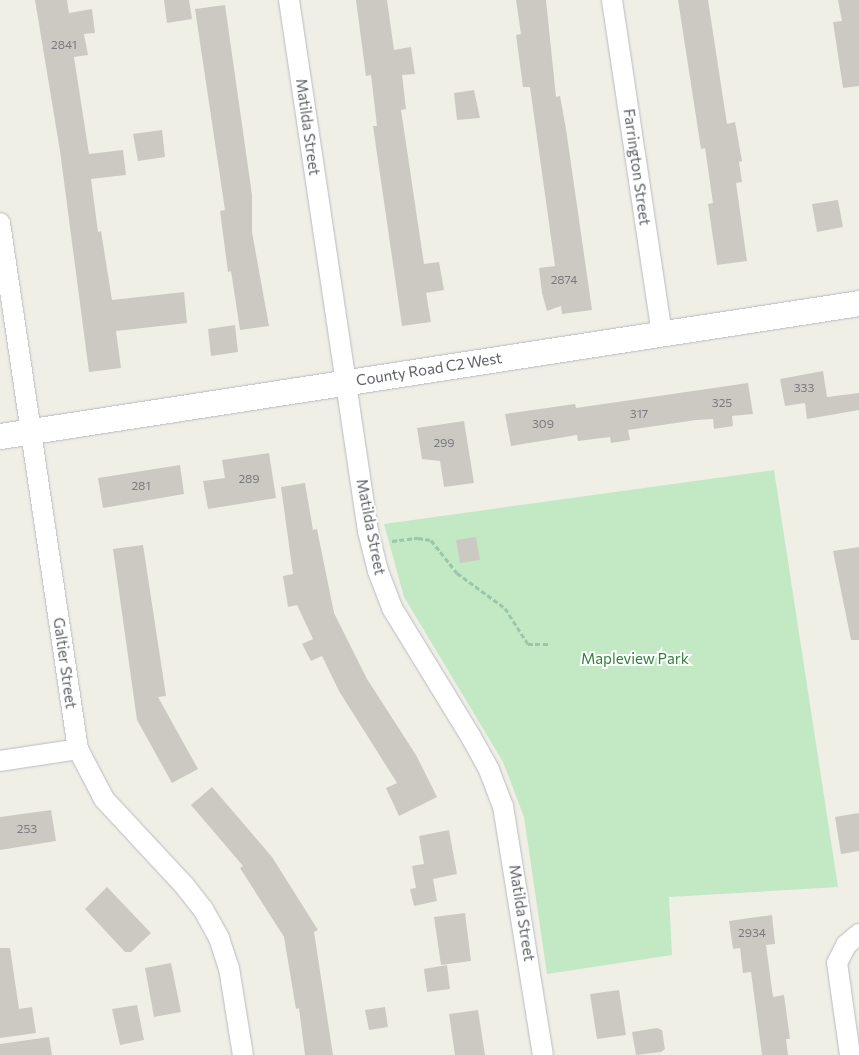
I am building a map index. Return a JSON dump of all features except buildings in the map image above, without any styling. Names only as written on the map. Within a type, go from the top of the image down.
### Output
[{"type":"street","name":"Matilda Street","points":[[289,0],[372,544],[392,608],[490,770],[503,806],[543,1055]]},
{"type":"street","name":"Farrington Street","points":[[612,0],[662,333]]},
{"type":"street","name":"Galtier Street","points":[[0,223],[78,749],[104,799],[184,885],[203,909],[219,938],[229,968],[243,1055]]},
{"type":"street","name":"County Road C2 West","points":[[0,436],[859,302]]},
{"type":"street","points":[[0,761],[78,749]]},
{"type":"street","points":[[850,1055],[837,963],[852,939]]},
{"type":"path","points":[[372,544],[418,538],[431,540],[451,566],[504,608],[528,644],[550,644]]},
{"type":"green space","name":"Mapleview Park","points":[[774,470],[838,887],[669,897],[672,955],[547,974],[524,817],[503,762],[404,597],[384,524]]}]
